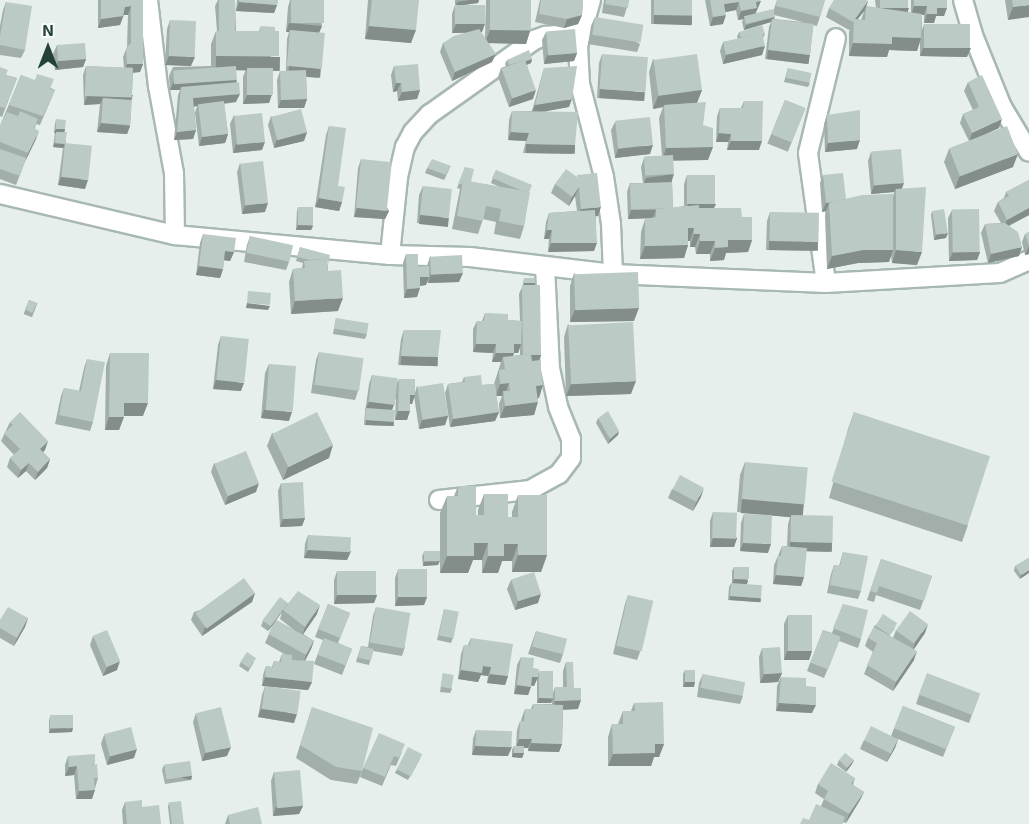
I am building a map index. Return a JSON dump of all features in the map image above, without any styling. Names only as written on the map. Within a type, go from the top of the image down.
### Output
[{"type":"street","points":[[148,0],[174,173],[175,235]]},
{"type":"street","points":[[591,0],[578,46],[580,84],[604,177],[611,224],[613,274]]},
{"type":"street","points":[[963,0],[973,35],[1002,107],[1029,152]]},
{"type":"street","points":[[390,255],[398,177],[405,147],[413,132],[430,114],[534,40],[545,36],[581,33]]},
{"type":"street","points":[[826,283],[808,153],[836,38]]},
{"type":"street","points":[[0,194],[175,235],[390,255],[470,257],[613,274],[826,283],[1000,273],[1029,260]]},
{"type":"street","points":[[439,500],[530,490],[559,474],[571,458],[571,439],[558,406],[550,369],[545,267]]},
{"type":"building","points":[[101,0],[143,0],[143,64],[127,64],[126,48],[131,43],[131,6],[125,7],[123,16],[101,19]]},
{"type":"building","points":[[219,0],[235,0],[235,31],[219,31]]},
{"type":"building","points":[[239,0],[278,0],[277,5],[239,2]]},
{"type":"building","points":[[291,0],[324,0],[324,23],[291,23]]},
{"type":"building","points":[[372,0],[419,0],[416,30],[369,26]]},
{"type":"building","points":[[490,0],[531,0],[531,30],[490,30]]},
{"type":"building","points":[[541,0],[583,0],[582,15],[567,19],[539,14]]},
{"type":"building","points":[[606,0],[629,0],[628,8],[605,4]]},
{"type":"building","points":[[654,0],[692,0],[692,15],[654,15]]},
{"type":"building","points":[[710,0],[761,1],[756,2],[757,8],[741,11],[739,2],[724,4],[726,15],[713,17]]},
{"type":"building","points":[[777,0],[825,0],[820,17],[776,6]]},
{"type":"building","points":[[834,0],[868,1],[853,22],[829,8]]},
{"type":"building","points":[[880,0],[908,0],[908,8],[880,8]]},
{"type":"building","points":[[914,0],[947,0],[947,8],[937,8],[937,14],[927,14],[927,6],[914,6]]},
{"type":"building","points":[[1012,0],[1029,0],[1029,5],[1013,7]]},
{"type":"building","points":[[6,2],[32,6],[25,50],[0,45]]},
{"type":"building","points":[[455,5],[485,5],[485,24],[455,24]]},
{"type":"building","points":[[866,6],[922,14],[921,38],[892,37],[892,44],[853,43],[854,19],[865,20]]},
{"type":"building","points":[[773,9],[775,17],[746,24],[744,16]]},
{"type":"building","points":[[595,17],[643,25],[641,42],[592,35]]},
{"type":"building","points":[[772,19],[814,24],[810,55],[768,50]]},
{"type":"building","points":[[170,20],[196,21],[195,57],[169,56]]},
{"type":"building","points":[[924,24],[970,24],[970,48],[924,48]]},
{"type":"building","points":[[762,25],[765,34],[741,38],[739,32]]},
{"type":"building","points":[[261,26],[275,27],[275,31],[260,31]]},
{"type":"building","points":[[479,29],[496,54],[455,72],[443,43],[454,36]]},
{"type":"building","points":[[575,29],[577,53],[548,55],[546,32]]},
{"type":"building","points":[[290,30],[325,33],[322,69],[287,66]]},
{"type":"building","points":[[216,31],[279,31],[279,56],[216,56]]},
{"type":"building","points":[[762,33],[765,46],[726,55],[723,42]]},
{"type":"building","points":[[85,43],[86,59],[58,61],[57,45]]},
{"type":"building","points":[[529,50],[532,59],[509,65],[507,60]]},
{"type":"building","points":[[602,54],[648,57],[645,92],[600,89]]},
{"type":"building","points":[[697,54],[702,90],[658,96],[653,60]]},
{"type":"building","points":[[525,60],[536,90],[512,99],[502,69]]},
{"type":"building","points":[[418,64],[420,90],[402,92],[401,83],[396,83],[394,66]]},
{"type":"building","points":[[86,66],[133,68],[132,98],[85,96]]},
{"type":"building","points":[[236,66],[237,80],[174,84],[173,70]]},
{"type":"building","points":[[577,66],[572,99],[535,105],[544,68]]},
{"type":"building","points":[[0,67],[8,70],[6,75],[17,78],[5,108],[0,107]]},
{"type":"building","points":[[247,68],[273,68],[273,95],[247,95]]},
{"type":"building","points":[[788,68],[811,73],[809,83],[786,78]]},
{"type":"building","points":[[306,70],[307,99],[281,100],[280,71]]},
{"type":"building","points":[[37,74],[54,79],[50,89],[55,90],[43,116],[9,105],[21,75],[35,80]]},
{"type":"building","points":[[982,75],[1002,119],[972,133],[963,114],[979,107],[968,82]]},
{"type":"building","points":[[239,82],[240,94],[193,98],[196,130],[177,132],[181,87]]},
{"type":"building","points":[[103,98],[132,100],[130,125],[101,123]]},
{"type":"building","points":[[785,100],[805,108],[792,143],[771,134]]},
{"type":"building","points":[[224,101],[228,134],[202,137],[198,104]]},
{"type":"building","points":[[744,101],[763,101],[762,141],[731,141],[731,134],[719,133],[720,108],[743,108]]},
{"type":"building","points":[[706,102],[703,125],[713,128],[713,147],[666,148],[664,105]]},
{"type":"building","points":[[301,109],[307,132],[277,140],[271,117]]},
{"type":"building","points":[[860,110],[860,140],[828,143],[827,115]]},
{"type":"building","points":[[20,111],[38,119],[34,128],[39,131],[28,153],[0,142],[0,126],[7,112],[18,116]]},
{"type":"building","points":[[512,111],[578,112],[575,145],[526,144],[529,133],[511,132]]},
{"type":"building","points":[[262,113],[265,142],[237,145],[234,116]]},
{"type":"building","points":[[650,117],[653,145],[618,149],[615,121]]},
{"type":"building","points":[[56,119],[66,120],[65,129],[56,129]]},
{"type":"building","points":[[329,126],[346,128],[338,186],[345,187],[342,202],[319,198]]},
{"type":"building","points":[[1007,126],[1018,154],[960,176],[949,148]]},
{"type":"building","points":[[56,132],[67,132],[65,144],[55,143]]},
{"type":"building","points":[[65,143],[92,146],[88,180],[61,177]]},
{"type":"building","points":[[0,149],[26,158],[20,176],[0,169]]},
{"type":"building","points":[[901,149],[904,183],[874,185],[871,152]]},
{"type":"building","points":[[673,155],[674,174],[645,175],[644,157]]},
{"type":"building","points":[[361,159],[392,162],[387,211],[356,208]]},
{"type":"building","points":[[432,159],[451,166],[446,175],[427,168]]},
{"type":"building","points":[[263,161],[268,203],[245,205],[240,164]]},
{"type":"building","points":[[465,167],[474,169],[471,182],[463,180],[462,184],[458,184]]},
{"type":"building","points":[[566,169],[577,177],[577,175],[597,173],[601,207],[581,209],[579,187],[572,197],[555,184]]},
{"type":"building","points":[[496,170],[532,185],[529,192],[492,178]]},
{"type":"building","points":[[843,173],[846,199],[826,203],[823,175]]},
{"type":"building","points":[[687,175],[715,175],[715,204],[687,204]]},
{"type":"building","points":[[463,180],[530,192],[524,226],[499,221],[501,209],[486,206],[483,221],[457,216]]},
{"type":"building","points":[[1029,180],[1029,208],[1007,220],[998,202],[1009,196],[1006,192]]},
{"type":"building","points":[[672,182],[673,208],[631,209],[630,183]]},
{"type":"building","points":[[423,186],[452,189],[449,218],[420,215]]},
{"type":"building","points":[[926,187],[922,252],[896,250],[896,189]]},
{"type":"building","points":[[893,194],[893,250],[863,250],[832,256],[829,203],[862,195]]},
{"type":"building","points":[[699,205],[699,208],[741,208],[742,217],[752,217],[752,240],[728,240],[728,247],[715,248],[715,241],[700,241],[700,234],[694,234],[694,228],[688,228],[688,245],[645,246],[645,219],[656,217],[656,209]]},
{"type":"building","points":[[298,207],[313,207],[313,225],[298,225]]},
{"type":"building","points":[[944,209],[948,233],[936,235],[932,211]]},
{"type":"building","points":[[952,209],[979,209],[980,252],[953,252]]},
{"type":"building","points":[[595,210],[597,243],[551,243],[552,230],[547,230],[549,213]]},
{"type":"building","points":[[770,212],[819,213],[818,242],[769,241]]},
{"type":"building","points":[[1005,223],[1018,232],[1022,247],[991,254],[985,224]]},
{"type":"building","points":[[1029,232],[1029,246],[1025,234]]},
{"type":"building","points":[[203,234],[236,238],[234,252],[225,251],[223,269],[199,266]]},
{"type":"building","points":[[250,236],[293,245],[290,262],[246,253]]},
{"type":"building","points":[[300,247],[330,255],[328,265],[327,259],[310,260],[297,257]]},
{"type":"building","points":[[406,254],[418,254],[418,267],[429,266],[429,277],[420,277],[420,288],[407,289]]},
{"type":"building","points":[[462,255],[463,273],[431,275],[430,257]]},
{"type":"building","points":[[327,259],[328,271],[341,270],[343,298],[295,301],[293,269],[305,268],[304,261]]},
{"type":"building","points":[[638,272],[639,308],[575,310],[574,274]]},
{"type":"building","points":[[524,278],[535,278],[535,283],[524,283]]},
{"type":"building","points":[[522,285],[540,285],[541,355],[523,355]]},
{"type":"building","points":[[248,291],[271,293],[270,305],[247,303]]},
{"type":"building","points":[[29,300],[37,303],[32,313],[25,309]]},
{"type":"building","points":[[485,313],[508,314],[508,320],[522,321],[521,344],[514,344],[514,353],[496,353],[496,344],[476,344],[477,321],[484,321]]},
{"type":"building","points":[[336,318],[369,323],[367,334],[334,329]]},
{"type":"building","points":[[633,322],[636,381],[571,384],[568,325]]},
{"type":"building","points":[[404,330],[441,330],[438,357],[401,356]]},
{"type":"building","points":[[221,336],[249,339],[244,383],[216,380]]},
{"type":"building","points":[[319,352],[364,358],[359,391],[314,385]]},
{"type":"building","points":[[110,353],[149,353],[148,403],[124,403],[124,417],[109,417]]},
{"type":"building","points":[[531,354],[532,361],[540,360],[543,385],[536,386],[538,402],[505,406],[503,391],[510,391],[509,383],[500,384],[499,370],[505,369],[503,357]]},
{"type":"building","points":[[87,359],[105,362],[93,422],[59,415],[64,388],[81,391]]},
{"type":"building","points":[[269,364],[296,366],[293,412],[266,410]]},
{"type":"building","points":[[372,375],[398,378],[395,405],[369,402]]},
{"type":"building","points":[[481,375],[482,385],[495,384],[499,412],[453,419],[448,384],[465,382],[464,377]]},
{"type":"building","points":[[399,379],[415,379],[415,395],[410,395],[410,411],[398,411]]},
{"type":"building","points":[[443,383],[448,416],[422,420],[417,387]]},
{"type":"building","points":[[366,408],[395,410],[394,422],[365,420]]},
{"type":"building","points":[[608,411],[619,431],[610,439],[598,418]]},
{"type":"building","points":[[20,412],[48,441],[40,449],[50,459],[38,472],[29,463],[21,470],[10,458],[20,449],[4,433],[13,425],[10,422]]},
{"type":"building","points":[[317,412],[333,445],[288,467],[272,434]]},
{"type":"building","points":[[854,412],[990,456],[967,526],[831,481]]},
{"type":"building","points":[[246,451],[259,483],[228,496],[214,464]]},
{"type":"building","points":[[745,462],[808,467],[805,504],[742,499]]},
{"type":"building","points":[[680,475],[704,488],[696,502],[672,489]]},
{"type":"building","points":[[303,482],[305,518],[283,519],[281,483]]},
{"type":"building","points":[[458,486],[476,486],[476,515],[484,515],[484,494],[508,494],[508,517],[518,517],[518,495],[547,495],[547,555],[518,555],[518,544],[504,544],[504,556],[488,556],[488,543],[474,543],[474,556],[447,556],[447,496],[458,496]]},
{"type":"building","points":[[713,512],[737,513],[736,539],[712,538]]},
{"type":"building","points":[[744,514],[772,515],[771,544],[743,543]]},
{"type":"building","points":[[791,515],[833,516],[833,543],[791,542]]},
{"type":"building","points":[[308,535],[351,537],[350,552],[307,550]]},
{"type":"building","points":[[782,546],[807,548],[804,577],[776,575],[778,556],[781,556]]},
{"type":"building","points":[[424,551],[440,551],[440,561],[424,561]]},
{"type":"building","points":[[843,552],[868,556],[861,591],[830,585],[834,565],[840,566]]},
{"type":"building","points":[[1029,558],[1029,570],[1021,575],[1015,566]]},
{"type":"building","points":[[881,559],[932,576],[924,601],[879,586],[877,593],[870,591]]},
{"type":"building","points":[[734,567],[749,567],[749,579],[734,579]]},
{"type":"building","points":[[398,569],[427,569],[427,597],[398,597]]},
{"type":"building","points":[[337,571],[376,571],[376,595],[337,595]]},
{"type":"building","points":[[534,572],[541,594],[518,601],[511,579]]},
{"type":"building","points":[[244,578],[255,593],[207,629],[195,613]]},
{"type":"building","points":[[731,583],[762,585],[761,598],[730,596]]},
{"type":"building","points":[[298,591],[320,605],[305,627],[283,610]]},
{"type":"building","points":[[628,595],[653,601],[642,652],[616,646]]},
{"type":"building","points":[[280,597],[288,603],[271,626],[263,620]]},
{"type":"building","points":[[328,604],[350,613],[340,638],[318,629]]},
{"type":"building","points":[[843,604],[868,610],[861,639],[833,628]]},
{"type":"building","points":[[8,607],[28,618],[17,638],[0,628],[0,620]]},
{"type":"building","points":[[376,607],[410,613],[404,649],[370,642]]},
{"type":"building","points":[[444,609],[459,612],[454,638],[439,636]]},
{"type":"building","points":[[910,611],[928,624],[914,643],[896,630]]},
{"type":"building","points":[[883,614],[897,623],[890,635],[875,626]]},
{"type":"building","points":[[788,615],[812,615],[812,651],[788,651]]},
{"type":"building","points":[[276,620],[314,641],[306,655],[268,634]]},
{"type":"building","points":[[874,627],[917,651],[896,682],[867,665],[877,643],[868,638]]},
{"type":"building","points":[[107,630],[120,661],[106,667],[93,636]]},
{"type":"building","points":[[823,630],[841,637],[828,669],[810,663]]},
{"type":"building","points":[[536,631],[567,639],[563,654],[532,647]]},
{"type":"building","points":[[324,638],[352,649],[346,666],[318,655]]},
{"type":"building","points":[[471,638],[513,644],[508,676],[490,674],[491,667],[483,666],[482,673],[461,670],[464,645],[470,645]]},
{"type":"building","points":[[361,646],[374,649],[371,661],[358,658]]},
{"type":"building","points":[[780,647],[782,673],[764,674],[762,648]]},
{"type":"building","points":[[247,652],[256,658],[249,668],[240,662]]},
{"type":"building","points":[[282,654],[292,655],[292,660],[314,661],[312,682],[265,677],[266,666],[273,667],[274,661],[281,662]]},
{"type":"building","points":[[521,657],[534,658],[533,668],[539,669],[538,677],[532,677],[531,687],[517,685]]},
{"type":"building","points":[[566,662],[573,662],[574,688],[581,688],[581,700],[555,701],[555,687],[567,687]]},
{"type":"building","points":[[685,670],[695,670],[695,682],[685,682]]},
{"type":"building","points":[[539,671],[553,671],[553,698],[539,698]]},
{"type":"building","points":[[443,673],[454,675],[451,689],[441,687]]},
{"type":"building","points":[[927,673],[980,693],[972,715],[919,694]]},
{"type":"building","points":[[703,674],[745,682],[743,696],[700,688]]},
{"type":"building","points":[[781,677],[806,678],[806,686],[816,687],[816,705],[779,703]]},
{"type":"building","points":[[265,686],[301,691],[297,714],[262,709]]},
{"type":"building","points":[[663,702],[664,744],[655,744],[655,753],[613,754],[612,724],[623,724],[623,711],[635,711],[634,703]]},
{"type":"building","points":[[533,704],[563,705],[562,744],[531,743],[532,739],[519,739],[520,721],[524,721],[525,709],[533,709]]},
{"type":"building","points":[[903,706],[955,727],[946,749],[894,728]]},
{"type":"building","points":[[221,707],[231,747],[206,753],[196,713]]},
{"type":"building","points":[[312,707],[373,728],[362,771],[336,767],[300,745]]},
{"type":"building","points":[[50,715],[73,715],[73,728],[50,728]]},
{"type":"building","points":[[871,726],[898,739],[891,754],[864,740]]},
{"type":"building","points":[[131,727],[137,749],[110,756],[104,734]]},
{"type":"building","points":[[476,730],[512,731],[511,747],[475,746]]},
{"type":"building","points":[[379,733],[405,744],[399,758],[394,756],[385,777],[363,768]]},
{"type":"building","points":[[514,746],[524,746],[524,753],[514,753]]},
{"type":"building","points":[[408,747],[422,754],[411,777],[397,769]]},
{"type":"building","points":[[845,753],[854,760],[847,768],[839,760]]},
{"type":"building","points":[[95,754],[95,762],[92,765],[97,764],[98,778],[94,778],[95,790],[79,791],[77,766],[69,767],[68,756]]},
{"type":"building","points":[[190,761],[192,776],[166,779],[164,765]]},
{"type":"building","points":[[831,763],[855,778],[851,784],[864,792],[849,814],[824,799],[828,791],[818,784]]},
{"type":"building","points":[[300,770],[303,806],[277,808],[274,772]]},
{"type":"building","points":[[142,800],[142,807],[159,805],[161,824],[127,824],[125,802]]},
{"type":"building","points":[[181,801],[184,824],[172,824],[169,802]]},
{"type":"building","points":[[816,804],[845,817],[842,824],[800,824],[803,818],[809,820]]},
{"type":"building","points":[[258,807],[262,824],[230,824],[228,815]]}]
